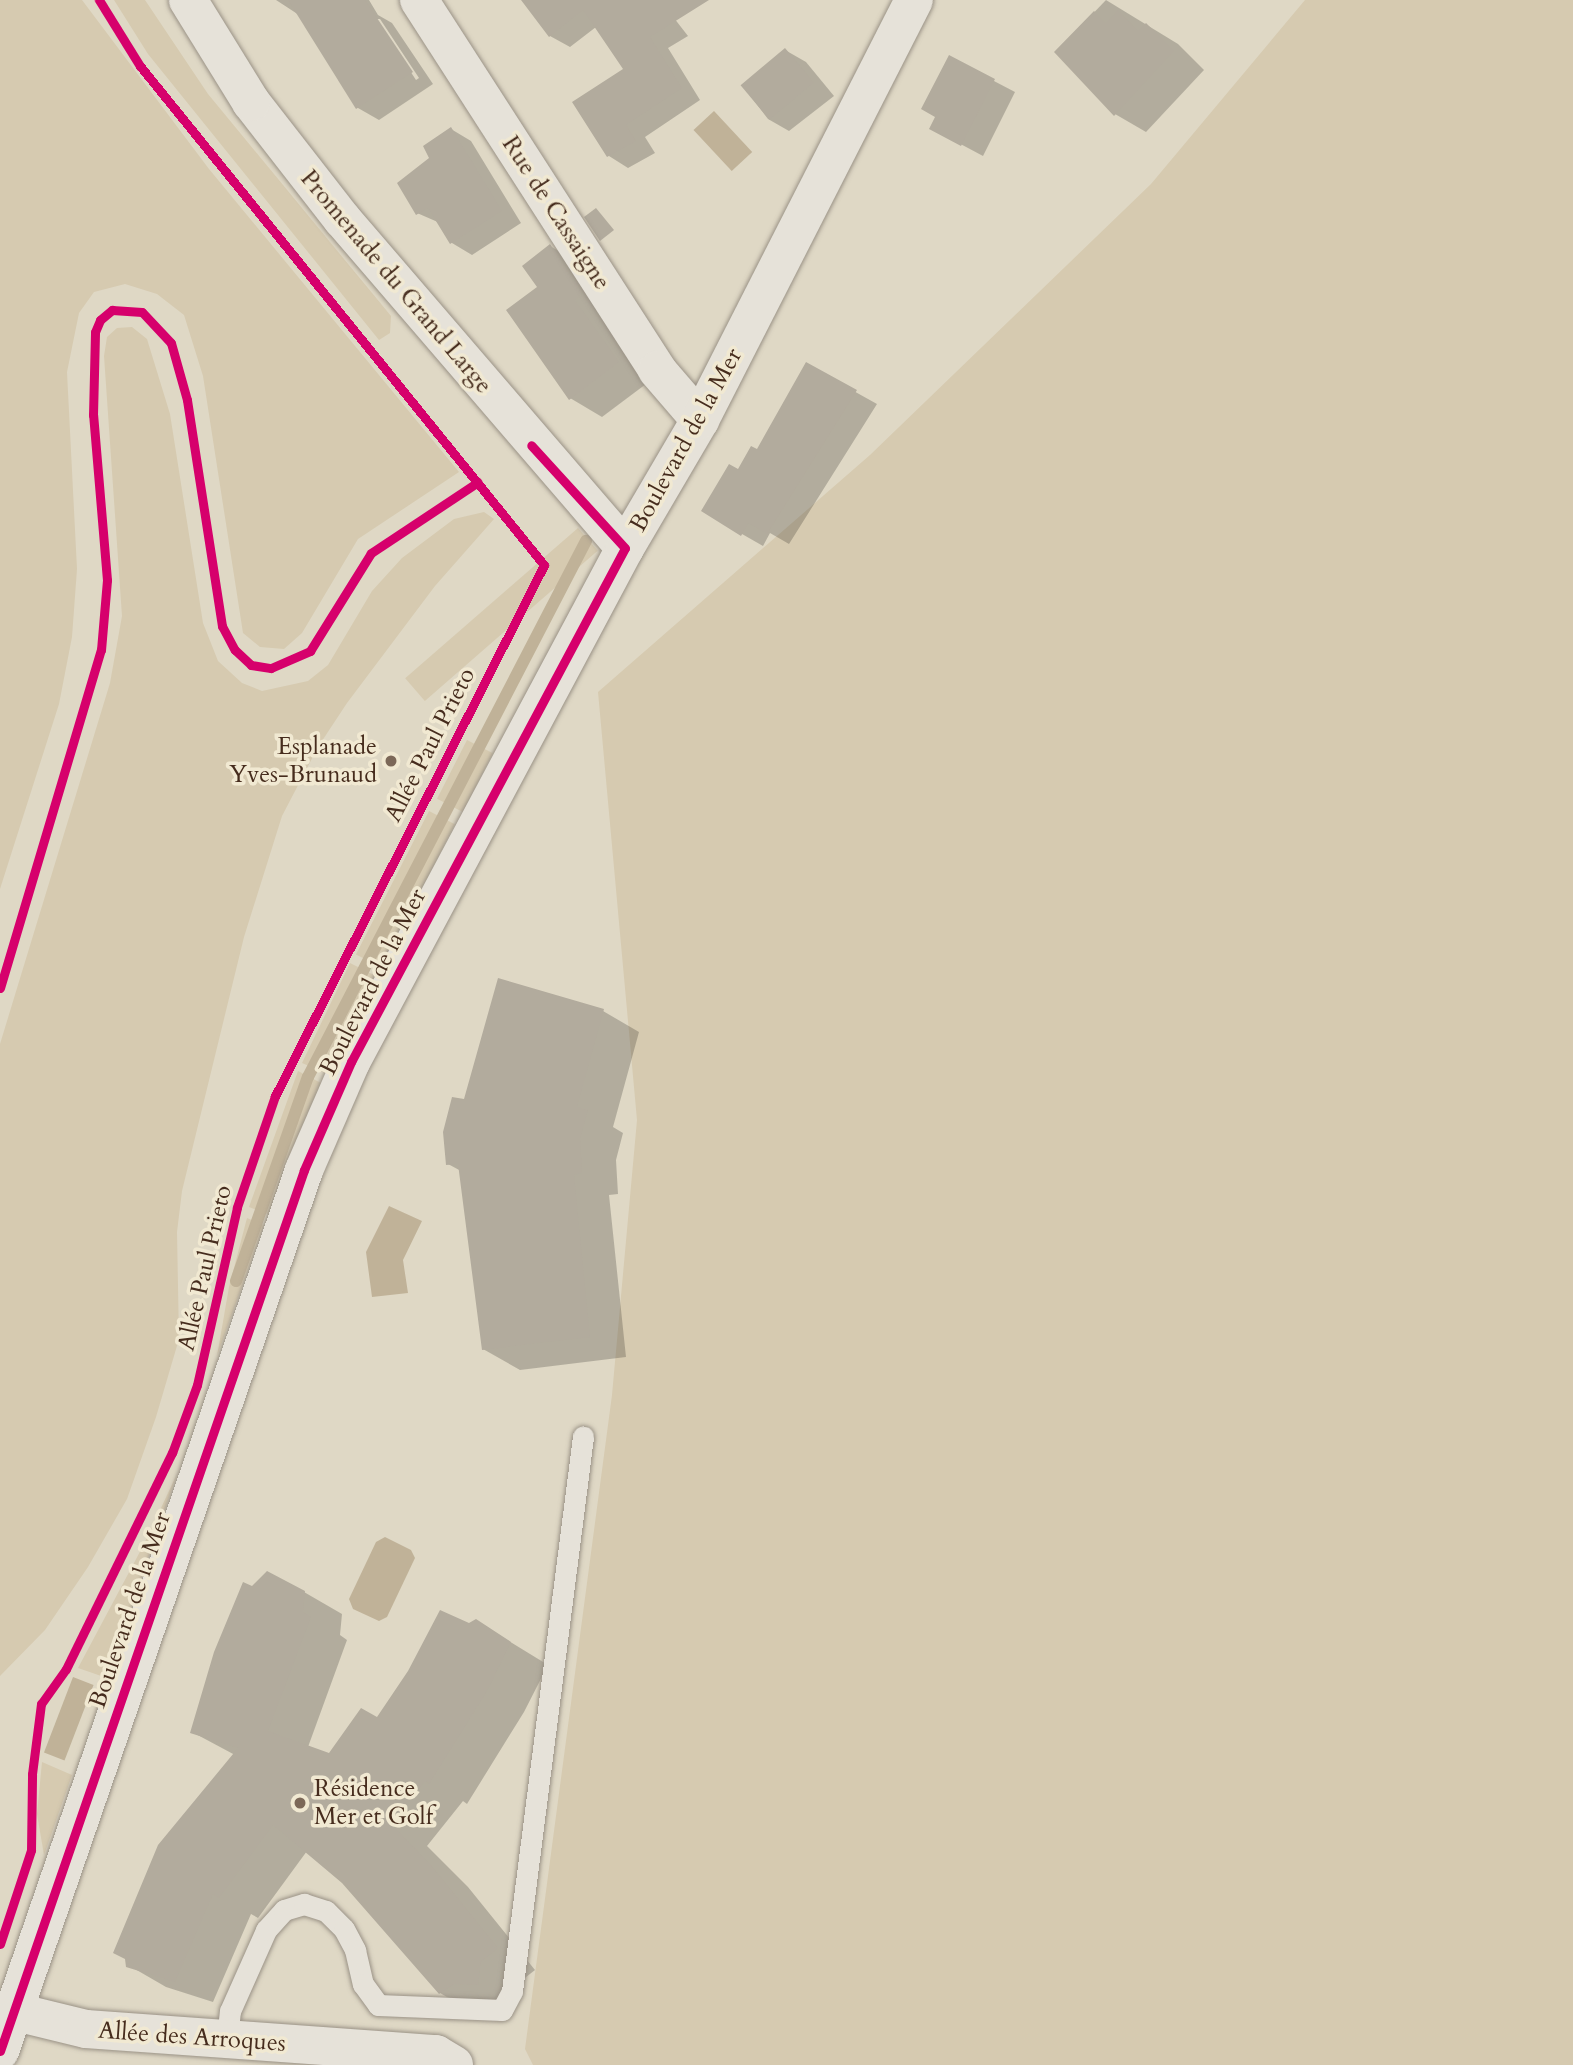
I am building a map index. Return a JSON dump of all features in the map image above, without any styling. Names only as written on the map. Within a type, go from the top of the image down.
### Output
[{"type":"street","name":"Promenade du Grand Large","points":[[188,0],[251,102],[342,219],[625,548]]},
{"type":"street","name":"Rue de Cassaigne","points":[[419,0],[657,370],[700,420]]},
{"type":"street","name":"Boulevard de la Mer","points":[[0,2051],[304,1170],[351,1062],[625,548],[700,420],[914,0]]},
{"type":"street","name":"Allée des Arroques","points":[[12,2011],[86,2029],[436,2054],[454,2065]]},
{"type":"lane","points":[[227,2039],[230,2011],[266,1930],[284,1910],[304,1904],[326,1911],[344,1929],[355,1950],[363,1984],[379,2005],[502,2010],[512,1991],[583,1437]]},
{"type":"shaded area","points":[[0,0],[82,0],[209,169],[459,472],[358,539],[302,633],[284,649],[260,647],[243,633],[203,376],[184,315],[157,294],[125,284],[94,292],[79,313],[67,372],[77,569],[72,637],[59,704],[0,889]]},
{"type":"shaded area","points":[[114,0],[145,0],[208,94],[391,316],[390,333],[379,340],[148,54]]},
{"type":"shaded area","points":[[1305,0],[1573,0],[1573,2065],[533,2065],[525,2049],[612,1395],[637,1120],[598,692],[870,455],[1151,184]]},
{"type":"shaded area","points":[[714,111],[752,152],[732,171],[694,130]]},
{"type":"shaded area","points":[[132,327],[147,339],[170,414],[203,623],[218,661],[242,683],[262,691],[308,681],[328,665],[372,591],[402,558],[454,519],[484,512],[494,519],[435,586],[347,703],[318,747],[282,816],[244,937],[182,1191],[177,1232],[179,1339],[156,1417],[127,1499],[88,1567],[45,1630],[0,1676],[0,1044],[110,683],[122,616],[104,356],[107,337],[117,328]]},
{"type":"shaded area","points":[[578,528],[598,551],[425,701],[405,678]]},
{"type":"shaded area","points":[[467,740],[493,753],[463,812],[437,799]]},
{"type":"shaded area","points":[[429,811],[455,824],[382,968],[356,954]]},
{"type":"shaded area","points":[[350,963],[376,976],[325,1073],[302,1063]]},
{"type":"shaded area","points":[[298,1071],[321,1083],[270,1215],[249,1207]]},
{"type":"shaded area","points":[[389,1206],[422,1221],[403,1260],[408,1293],[372,1297],[366,1252]]},
{"type":"shaded area","points":[[247,1218],[264,1225],[217,1356],[229,1287]]},
{"type":"shaded area","points":[[177,1474],[107,1678],[78,1668],[143,1546]]},
{"type":"shaded area","points":[[385,1537],[411,1550],[415,1558],[387,1617],[379,1621],[353,1609],[349,1599],[376,1542]]},
{"type":"shaded area","points":[[73,1677],[94,1685],[65,1761],[44,1753]]},
{"type":"shaded area","points":[[42,1762],[72,1775],[44,1855],[37,1814]]},
{"type":"building","points":[[288,0],[365,0],[413,72],[356,109]]},
{"type":"building","points":[[521,0],[709,0],[650,37],[682,88],[626,125],[636,141],[607,157],[572,102],[623,69],[583,10],[549,37]]},
{"type":"building","points":[[1118,10],[1138,31],[1146,23],[1174,51],[1114,116],[1054,52],[1094,11],[1106,23]]},
{"type":"building","points":[[785,48],[814,82],[769,120],[741,85]]},
{"type":"building","points":[[949,55],[995,79],[961,146],[929,129],[935,117],[921,109]]},
{"type":"building","points":[[451,127],[502,211],[450,244],[428,208],[416,215],[397,183],[429,158],[423,146]]},
{"type":"building","points":[[596,208],[614,230],[600,241],[584,217]]},
{"type":"building","points":[[550,244],[582,294],[575,300],[619,362],[569,400],[506,310],[537,287],[522,266]]},
{"type":"building","points":[[806,362],[857,390],[767,534],[748,523],[741,536],[701,511],[729,464],[738,469],[751,446],[757,449]]},
{"type":"building","points":[[498,978],[604,1009],[577,1107],[588,1110],[580,1139],[582,1173],[574,1175],[590,1337],[482,1350],[458,1164],[446,1165],[443,1132],[452,1097],[464,1099]]},
{"type":"building","points":[[267,1571],[305,1591],[303,1612],[311,1617],[268,1731],[329,1753],[361,1708],[377,1717],[408,1671],[440,1610],[469,1623],[476,1619],[511,1642],[487,1691],[429,1784],[425,1781],[391,1824],[430,1864],[498,1948],[481,1962],[478,1985],[454,1984],[439,1994],[342,1883],[273,1825],[219,1898],[213,1894],[175,1982],[126,1967],[125,1959],[113,1953],[158,1845],[238,1748],[190,1733],[214,1652],[243,1582],[252,1586]]},
{"type":"waterway","points":[[236,1281],[308,1077],[586,541]]},
{"type":"cycle path","name":"Allée Paul Prieto","points":[[0,1944],[31,1850],[32,1774],[41,1704],[66,1669],[172,1453],[197,1385],[237,1207],[275,1096],[544,565],[140,66],[99,0]]},
{"type":"cycle path","points":[[0,988],[101,650],[107,580],[93,415],[95,332],[100,320],[112,310],[142,312],[171,343],[187,400],[222,626],[235,650],[251,665],[271,668],[310,651],[371,553],[478,482]]},
{"type":"cycle path","points":[[0,2051],[304,1170],[351,1062],[625,548],[531,445]]},
{"type":"place","name":"Esplanade Yves-Brunaud","points":[[391,761]]},
{"type":"place","name":"Résidence Mer et Golf","points":[[300,1803]]}]
